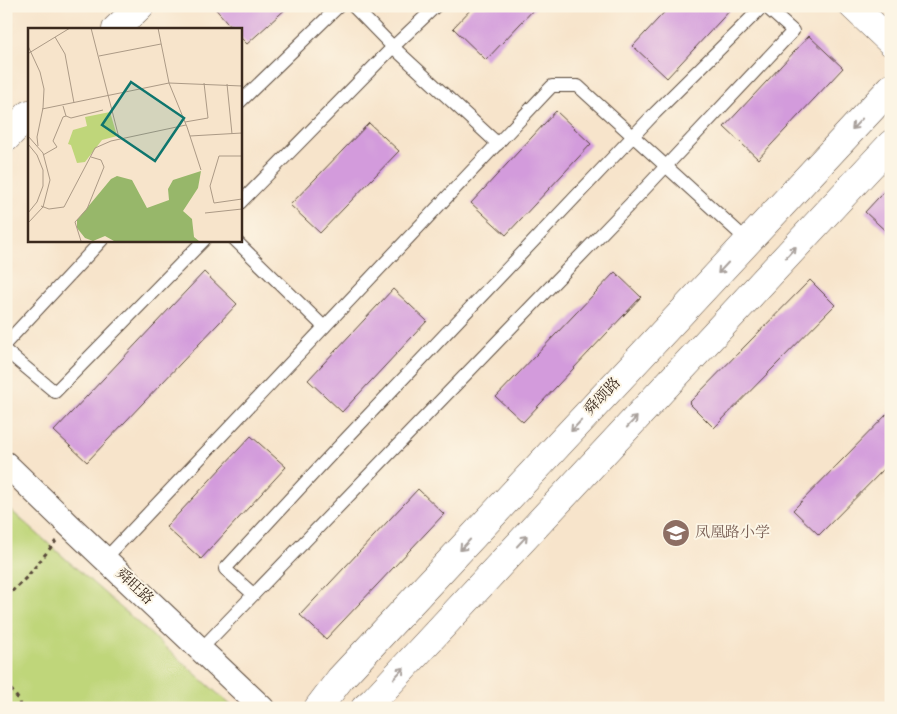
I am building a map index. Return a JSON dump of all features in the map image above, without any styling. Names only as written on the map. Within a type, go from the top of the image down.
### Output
[{"type":"main road","points":[[117,28],[140,6]]},
{"type":"main road","points":[[853,6],[891,42]]},
{"type":"main road","name":"舜颂路","points":[[318,708],[340,679],[891,88]]},
{"type":"main road","points":[[6,138],[28,115]]},
{"type":"main road","points":[[365,708],[891,144]]},
{"type":"street","name":"舜旺路","points":[[6,464],[262,708]]},
{"type":"lane","points":[[241,101],[340,6]]},
{"type":"lane","points":[[353,6],[392,47],[498,144]]},
{"type":"lane","points":[[241,202],[392,47],[436,6]]},
{"type":"lane","points":[[200,650],[254,594],[666,166],[792,31],[764,6],[633,136],[225,569],[254,594]]},
{"type":"lane","points":[[105,559],[552,86],[578,86],[748,241]]},
{"type":"lane","points":[[6,343],[101,241]]},
{"type":"lane","points":[[6,351],[55,392],[203,241]]},
{"type":"lane","points":[[236,241],[324,327]]},
{"type":"path","points":[[6,597],[27,577],[69,525]]},
{"type":"path","points":[[6,683],[19,700],[20,708]]},
{"type":"green space","points":[[6,506],[234,708],[6,708]]},
{"type":"building","points":[[213,6],[289,6],[247,44],[241,38],[241,28],[232,28]]},
{"type":"building","points":[[474,6],[537,6],[486,60],[453,28]]},
{"type":"building","points":[[670,6],[734,6],[667,78],[633,46]]},
{"type":"building","points":[[809,36],[843,68],[758,159],[724,127]]},
{"type":"building","points":[[556,111],[591,144],[506,235],[471,203]]},
{"type":"building","points":[[369,123],[399,151],[320,233],[290,205]]},
{"type":"building","points":[[891,184],[891,236],[865,212]]},
{"type":"building","points":[[204,272],[237,304],[87,462],[54,431]]},
{"type":"building","points":[[615,272],[641,297],[523,422],[496,397]]},
{"type":"building","points":[[810,280],[835,305],[714,428],[689,403]]},
{"type":"building","points":[[393,289],[427,321],[342,412],[308,380]]},
{"type":"building","points":[[891,410],[891,462],[819,535],[793,510]]},
{"type":"building","points":[[251,436],[286,467],[201,559],[166,527]]},
{"type":"building","points":[[418,489],[444,514],[326,639],[300,615]]},
{"type":"place","name":"凤凰路小学","points":[[676,533]]}]
